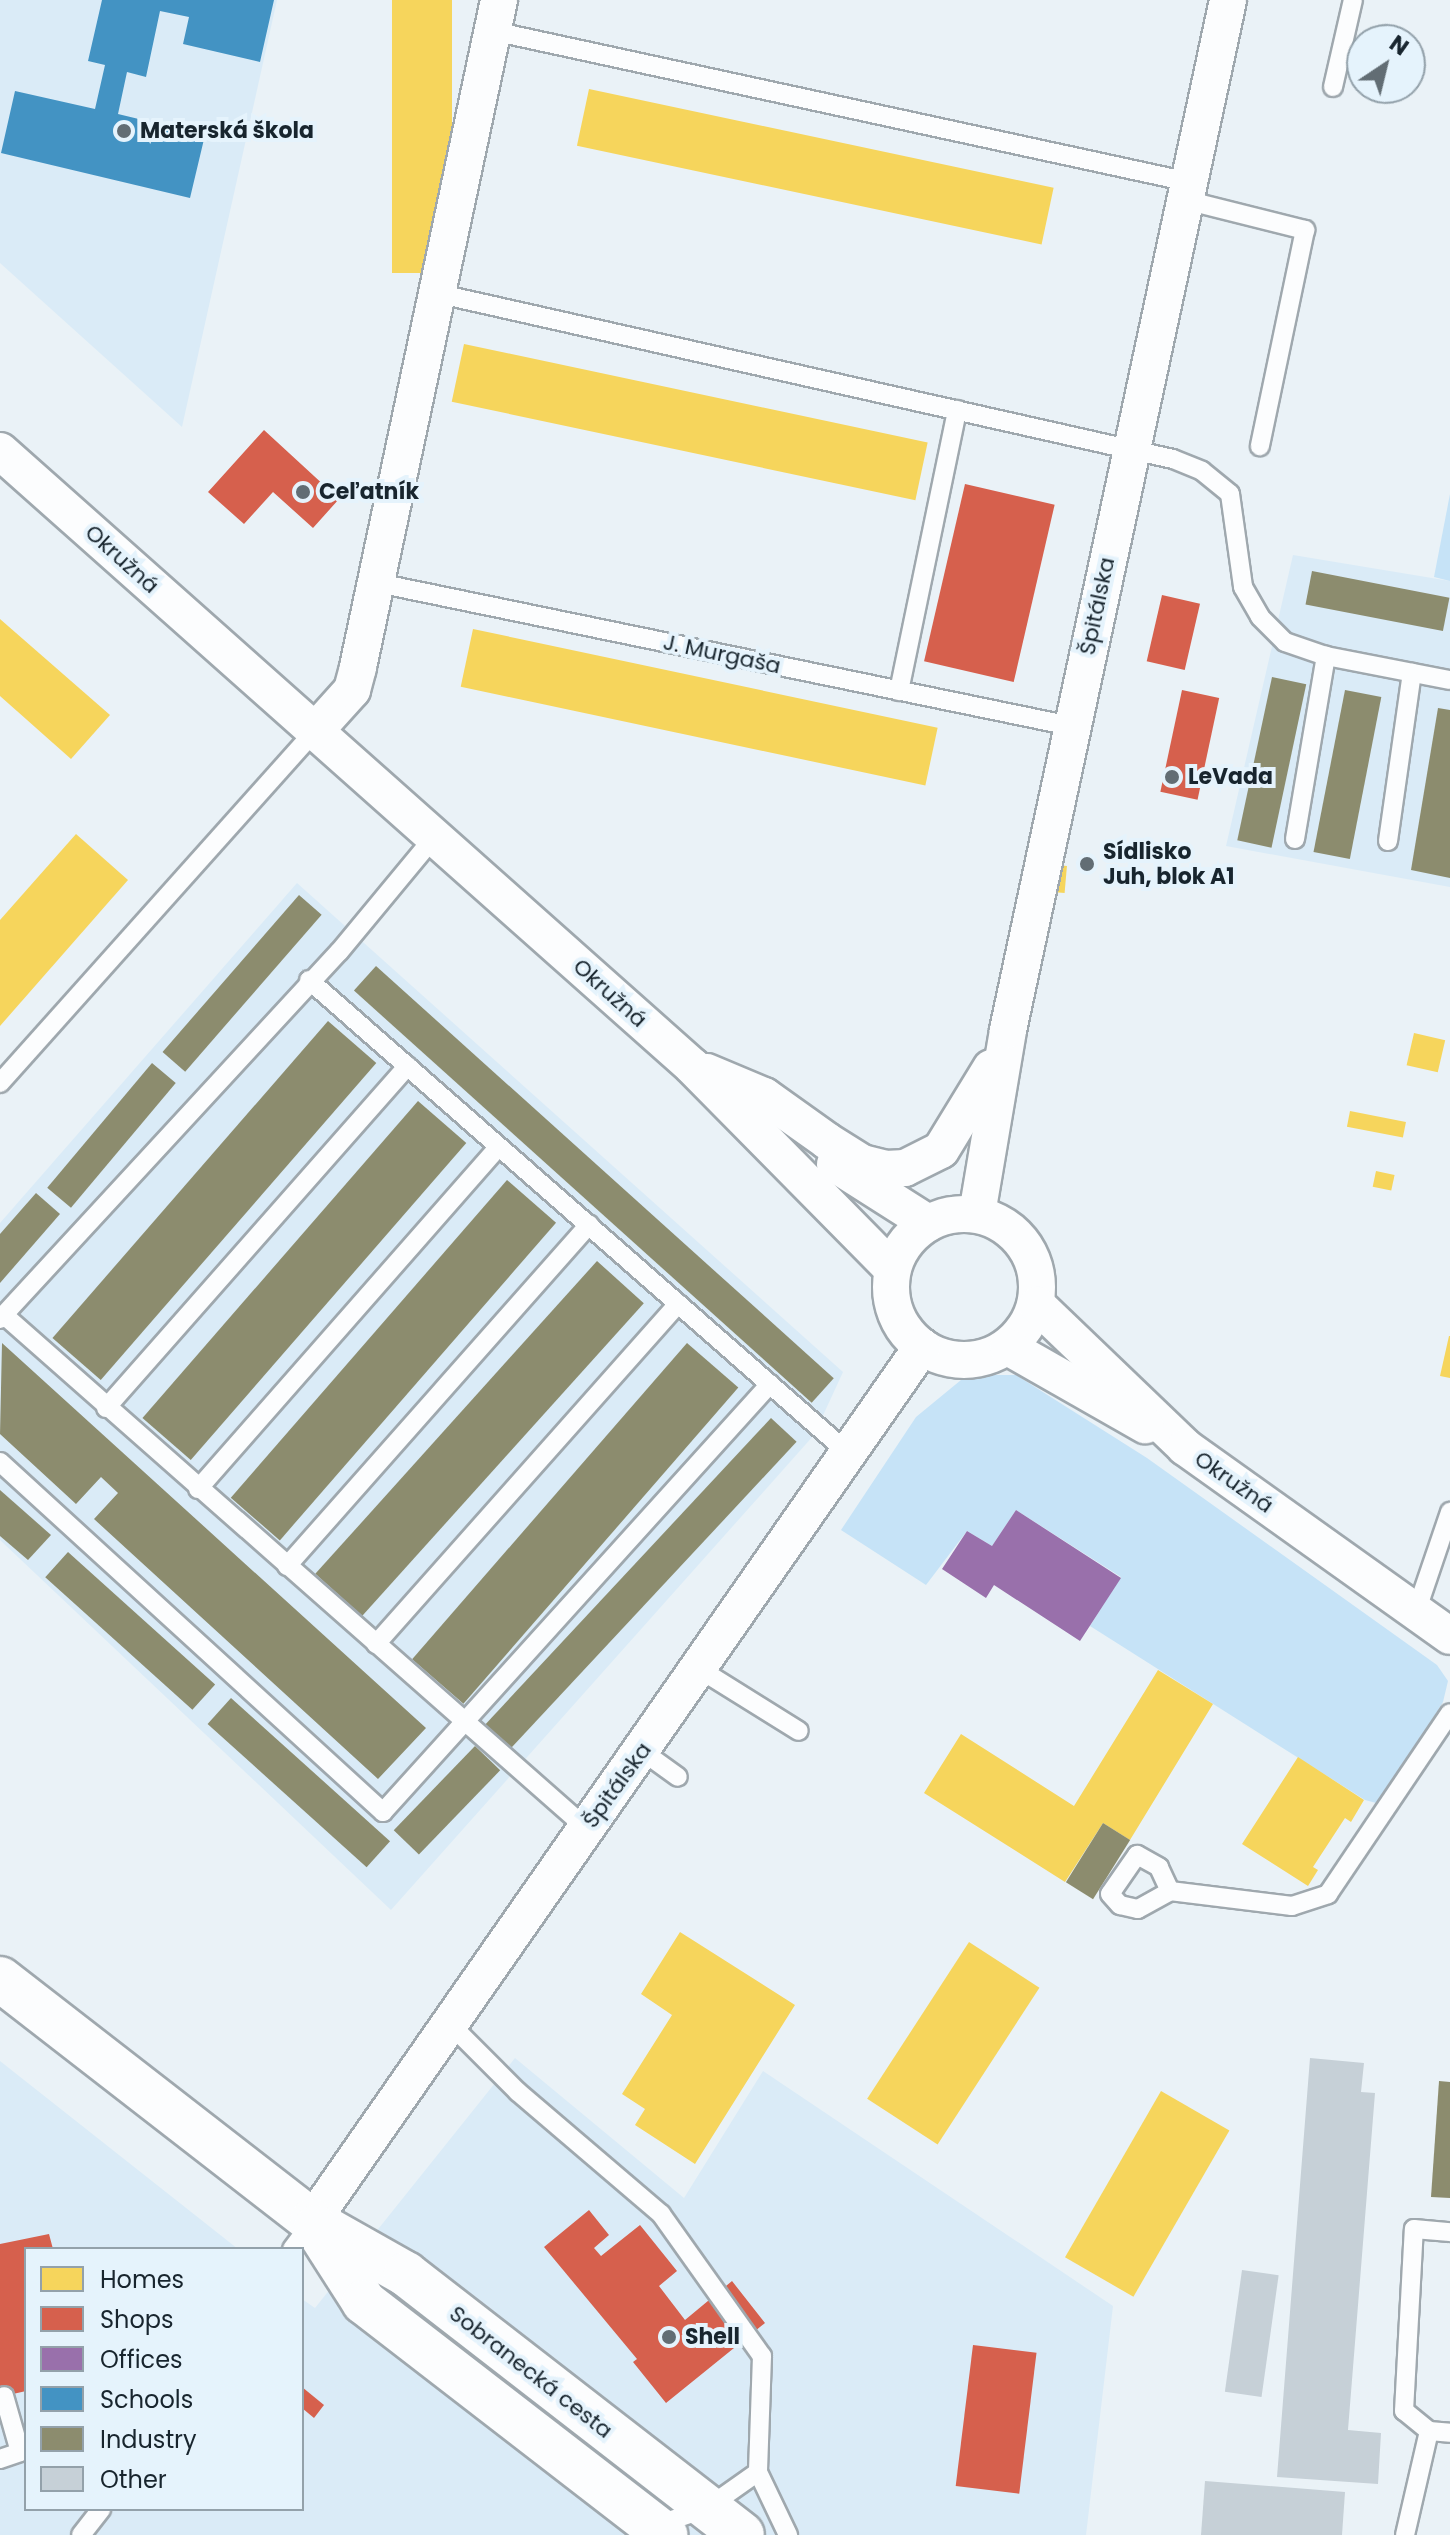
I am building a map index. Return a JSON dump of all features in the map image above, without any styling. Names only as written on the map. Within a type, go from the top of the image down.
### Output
[{"type":"main road","name":"Sobranecká cesta","points":[[0,1979],[302,2235],[364,2302],[660,2530]]},
{"type":"main road","name":"Sobranecká cesta","points":[[302,2235],[406,2274],[742,2535]]},
{"type":"street","name":"Špitálska","points":[[977,1214],[1008,1030],[1228,0]]},
{"type":"street","points":[[316,730],[352,690],[373,582],[440,294],[496,16]]},
{"type":"street","name":"Okružná","points":[[0,451],[692,1066],[892,1269]]},
{"type":"street","points":[[692,1066],[764,1096],[862,1163],[905,1168],[930,1159],[953,1134],[1008,1030]]},
{"type":"street","points":[[692,1066],[895,1206],[928,1223]]},
{"type":"street","points":[[977,1214],[997,1221],[1028,1250],[1036,1269],[1037,1305],[1025,1330],[1008,1347],[965,1360],[922,1347],[895,1311],[892,1269],[901,1250],[928,1223],[944,1216],[977,1214]]},
{"type":"street","name":"Okružná","points":[[1037,1305],[1185,1447],[1450,1636]]},
{"type":"street","name":"Špitálska","points":[[302,2235],[586,1828],[701,1670],[847,1452],[922,1347]]},
{"type":"street","points":[[1008,1347],[1185,1447]]},
{"type":"lane","points":[[1333,87],[1353,0]]},
{"type":"lane","points":[[496,16],[1187,191],[1305,230],[1260,446]]},
{"type":"lane","points":[[440,294],[1131,448],[1202,471],[1230,494],[1243,587],[1260,617],[1285,642],[1326,656],[1450,680]]},
{"type":"lane","points":[[899,691],[957,410]]},
{"type":"lane","name":"J. Murgaša","points":[[373,582],[1071,726]]},
{"type":"lane","points":[[1295,839],[1326,656]]},
{"type":"lane","points":[[1388,841],[1412,673]]},
{"type":"lane","points":[[0,1083],[316,730]]},
{"type":"lane","points":[[434,837],[339,952],[309,980],[2,1317],[586,1828]]},
{"type":"lane","points":[[309,980],[847,1452]]},
{"type":"lane","points":[[106,1408],[408,1066]]},
{"type":"lane","points":[[198,1489],[498,1147]]},
{"type":"lane","points":[[287,1566],[589,1225]]},
{"type":"lane","points":[[376,1644],[678,1304]]},
{"type":"lane","points":[[0,1462],[383,1812],[770,1384]]},
{"type":"lane","points":[[1416,1612],[1438,1559],[1450,1512]]},
{"type":"lane","points":[[701,1670],[799,1731]]},
{"type":"lane","points":[[1170,1891],[1292,1906],[1328,1894],[1450,1713]]},
{"type":"lane","points":[[642,1751],[678,1777]]},
{"type":"lane","points":[[450,2024],[518,2092],[661,2214],[762,2356],[758,2472],[788,2535]]},
{"type":"lane","points":[[1450,2232],[1414,2229],[1404,2411],[1429,2431],[1450,2433]]},
{"type":"lane","points":[[0,2459],[20,2452],[4,2396]]},
{"type":"lane","points":[[1405,2535],[1429,2431]]},
{"type":"lane","points":[[660,2530],[707,2508],[758,2472]]},
{"type":"lane","points":[[81,2535],[99,2511]]},
{"type":"shaded area","name":"Materská škola","points":[[0,0],[277,0],[182,427],[0,263]]},
{"type":"shaded area","points":[[1450,494],[1450,581],[1434,577]]},
{"type":"shaded area","points":[[1293,555],[1450,581],[1450,887],[1226,846]]},
{"type":"shaded area","points":[[297,883],[843,1372],[814,1435],[391,1910],[0,1540],[0,1223]]},
{"type":"shaded area","points":[[1016,1375],[1147,1458],[1437,1665],[1448,1681],[1443,1702],[1380,1804],[1365,1800],[1090,1626],[1121,1577],[1016,1510],[992,1546],[967,1531],[926,1585],[841,1530],[916,1417],[961,1380]]},
{"type":"shaded area","points":[[515,2058],[684,2198],[763,2071],[1113,2306],[1086,2535],[0,2535],[0,2061],[235,2247],[24,2247],[24,2511],[304,2511],[304,2300],[315,2308]]},
{"type":"building: Homes","points":[[392,0],[452,0],[452,273],[392,273]]},
{"type":"building: Homes","points":[[589,89],[1054,188],[1042,244],[577,146]]},
{"type":"building: Homes","points":[[464,344],[928,443],[915,500],[452,402]]},
{"type":"building: Homes","points":[[0,619],[110,715],[71,759],[0,696]]},
{"type":"building: Homes","points":[[473,629],[938,728],[925,785],[461,687]]},
{"type":"building: Homes","points":[[76,834],[128,880],[0,1026],[0,920]]},
{"type":"building: Homes","points":[[1055,865],[1067,866],[1065,893],[1053,892]]},
{"type":"building: Homes","points":[[1414,1033],[1445,1040],[1438,1072],[1407,1065]]},
{"type":"building: Homes","points":[[1350,1111],[1406,1122],[1403,1138],[1347,1127]]},
{"type":"building: Homes","points":[[1376,1171],[1395,1175],[1391,1191],[1373,1187]]},
{"type":"building: Homes","points":[[1450,1336],[1450,1378],[1440,1376]]},
{"type":"building: Homes","points":[[1158,1670],[1213,1704],[1130,1840],[1103,1823],[1065,1882],[924,1793],[961,1734],[1074,1806]]},
{"type":"building: Homes","points":[[1298,1757],[1364,1800],[1351,1822],[1345,1818],[1313,1867],[1318,1870],[1308,1886],[1242,1844]]},
{"type":"building: Homes","points":[[680,1932],[795,2005],[695,2164],[635,2125],[645,2109],[622,2094],[672,2015],[641,1994]]},
{"type":"building: Homes","points":[[969,1942],[1039,1988],[938,2145],[867,2099]]},
{"type":"building: Homes","points":[[1161,2091],[1229,2130],[1133,2297],[1065,2257]]},
{"type":"building: Shops","points":[[264,430],[339,499],[313,528],[273,492],[244,524],[208,492]]},
{"type":"building: Shops","points":[[965,484],[1055,505],[1014,682],[924,661]]},
{"type":"building: Shops","points":[[1162,595],[1200,604],[1185,670],[1147,661]]},
{"type":"building: Shops","points":[[1182,690],[1219,698],[1198,800],[1160,792]]},
{"type":"building: Shops","points":[[589,2210],[609,2235],[594,2248],[601,2256],[640,2225],[677,2271],[659,2286],[685,2320],[732,2281],[765,2323],[666,2403],[633,2362],[637,2359],[544,2247]]},
{"type":"building: Shops","points":[[49,2234],[52,2247],[24,2247],[24,2391],[0,2397],[0,2244]]},
{"type":"building: Shops","points":[[973,2345],[1037,2353],[1019,2494],[956,2486]]},
{"type":"building: Shops","points":[[304,2389],[324,2405],[314,2418],[304,2410]]},
{"type":"building: Offices","points":[[1016,1510],[1121,1578],[1080,1641],[994,1585],[986,1598],[942,1569],[967,1531],[992,1546]]},
{"type":"building: Schools","points":[[102,0],[274,0],[260,62],[183,44],[189,17],[160,11],[146,77],[127,72],[118,114],[205,135],[190,198],[1,153],[15,91],[95,109],[105,65],[88,61]]},
{"type":"building: Industry","points":[[1312,571],[1449,598],[1443,631],[1306,604]]},
{"type":"building: Industry","points":[[1272,677],[1306,684],[1272,848],[1237,840]]},
{"type":"building: Industry","points":[[1345,690],[1381,697],[1350,859],[1314,852]]},
{"type":"building: Industry","points":[[1438,708],[1450,710],[1450,878],[1411,870]]},
{"type":"building: Industry","points":[[299,895],[322,915],[185,1072],[163,1052]]},
{"type":"building: Industry","points":[[376,966],[834,1378],[812,1403],[354,991]]},
{"type":"building: Industry","points":[[328,1021],[376,1063],[101,1380],[52,1338]]},
{"type":"building: Industry","points":[[152,1063],[176,1083],[71,1208],[47,1188]]},
{"type":"building: Industry","points":[[418,1101],[466,1143],[191,1460],[142,1418]]},
{"type":"building: Industry","points":[[507,1180],[556,1223],[280,1540],[231,1498]]},
{"type":"building: Industry","points":[[36,1193],[60,1214],[0,1283],[0,1234]]},
{"type":"building: Industry","points":[[597,1261],[644,1303],[362,1616],[315,1574]]},
{"type":"building: Industry","points":[[2,1343],[426,1728],[378,1779],[94,1519],[118,1493],[101,1477],[76,1504],[0,1434]]},
{"type":"building: Industry","points":[[687,1343],[738,1388],[463,1704],[412,1659]]},
{"type":"building: Industry","points":[[771,1418],[797,1442],[509,1750],[484,1726]]},
{"type":"building: Industry","points":[[0,1490],[51,1535],[28,1560],[0,1536]]},
{"type":"building: Industry","points":[[68,1552],[215,1684],[192,1710],[45,1577]]},
{"type":"building: Industry","points":[[231,1698],[390,1841],[367,1867],[208,1724]]},
{"type":"building: Industry","points":[[475,1746],[500,1770],[419,1854],[394,1830]]},
{"type":"building: Industry","points":[[1103,1823],[1130,1840],[1093,1899],[1066,1882]]},
{"type":"building: Industry","points":[[1439,2081],[1450,2082],[1450,2198],[1431,2197]]},
{"type":"building: Other","points":[[1310,2058],[1364,2063],[1361,2092],[1375,2093],[1348,2430],[1381,2433],[1378,2484],[1277,2477]]},
{"type":"building: Other","points":[[1242,2270],[1279,2275],[1262,2397],[1225,2392]]},
{"type":"building: Other","points":[[1205,2481],[1345,2492],[1342,2535],[1201,2535]]},
{"type":"place","name":"Materská škola","points":[[124,131]]},
{"type":"place","name":"Ceľatník","points":[[303,492]]},
{"type":"place","name":"LeVada","points":[[1172,777]]},
{"type":"place","name":"Sídlisko Juh, blok A1","points":[[1087,864]]},
{"type":"place","name":"Shell","points":[[669,2337]]}]
